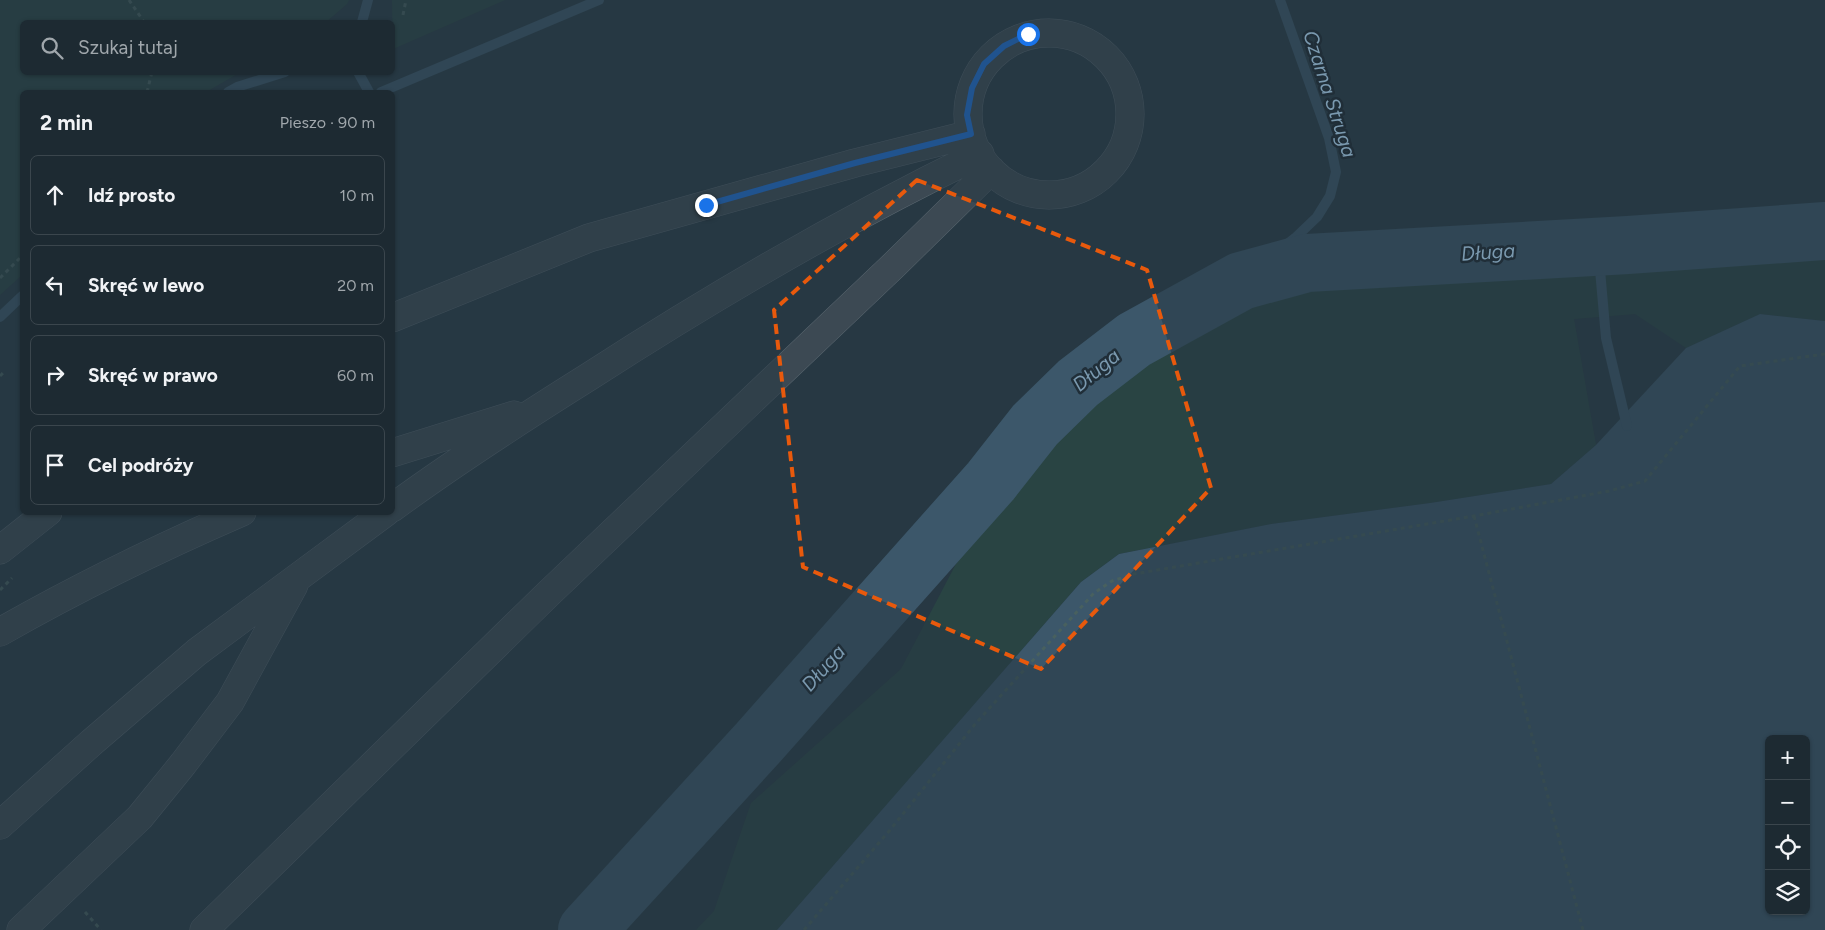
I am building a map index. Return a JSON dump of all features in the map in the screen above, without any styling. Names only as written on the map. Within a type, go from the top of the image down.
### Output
[{"type":"street","points":[[1055,32],[1081,38],[1104,53],[1121,73],[1130,99],[1130,126],[1122,152],[1105,173],[1083,188],[1057,195],[1030,193],[1005,183],[980,153],[967,115],[972,88],[984,64],[1004,46],[1028,34],[1055,32]]},
{"type":"street","points":[[395,317],[589,238],[855,163],[980,153]]},
{"type":"street","points":[[395,506],[544,405],[677,320],[826,233],[980,153]]},
{"type":"street","points":[[204,930],[548,594],[894,265],[980,153]]},
{"type":"street","points":[[395,452],[544,405]]},
{"type":"street","points":[[0,550],[44,515]]},
{"type":"street","points":[[0,632],[85,585],[173,542],[235,515]]},
{"type":"street","points":[[0,825],[91,743],[197,652],[382,515]]},
{"type":"street","points":[[21,930],[140,817],[183,764],[230,702],[300,575]]},
{"type":"path","points":[[129,0],[143,20]]},
{"type":"path","points":[[403,15],[406,0]]},
{"type":"path","points":[[148,90],[151,75]]},
{"type":"path","points":[[0,278],[20,258]]},
{"type":"path","points":[[804,930],[890,830],[976,723],[1094,593],[1112,581],[1144,572],[1609,491],[1645,481],[1740,366],[1825,354]]},
{"type":"path","points":[[0,376],[4,372]]},
{"type":"path","points":[[1474,516],[1583,930]]},
{"type":"path","points":[[0,590],[8,582]]},
{"type":"highlighted area","points":[[917,180],[1147,270],[1211,488],[1041,669],[803,567],[774,310]]},
{"type":"green space","points":[[0,0],[349,0],[328,20],[20,20],[20,75],[236,75],[209,90],[20,90],[20,277],[0,295]]},
{"type":"green space","points":[[392,0],[505,0],[395,48],[395,20],[392,20]]},
{"type":"green space","points":[[1825,240],[1825,321],[1760,314],[1686,348],[1635,314],[1574,319],[1596,445],[1551,484],[1430,503],[1271,524],[1119,554],[1081,582],[777,930],[696,930],[714,911],[751,803],[901,669],[959,558],[1105,385],[1231,308],[1319,283],[1559,264],[1793,251]]},
{"type":"water","points":[[1760,314],[1825,321],[1825,930],[777,930],[1081,582],[1119,554],[1271,524],[1430,503],[1551,484],[1596,445],[1686,348]]},
{"type":"waterway","name":"Czarna Struga","points":[[363,20],[368,0]]},
{"type":"waterway","name":"Czarna Struga","points":[[386,90],[599,0]]},
{"type":"waterway","name":"Czarna Struga","points":[[1241,281],[1295,238],[1317,217],[1330,196],[1336,172],[1329,138],[1280,0]]},
{"type":"waterway","points":[[232,90],[275,75]]},
{"type":"waterway","name":"Czarna Struga","points":[[360,75],[368,90]]},
{"type":"waterway","name":"Długa","points":[[587,930],[758,743],[991,481],[1035,425],[1078,383],[1134,340],[1241,281],[1307,263],[1628,245],[1825,231]]},
{"type":"waterway","points":[[1598,247],[1606,338],[1627,426]]},
{"type":"waterway","points":[[0,317],[20,298]]},
{"type":"route","points":[[706,205],[855,163],[971,134],[967,115],[972,88],[984,64],[1004,46],[1028,34]]}]
